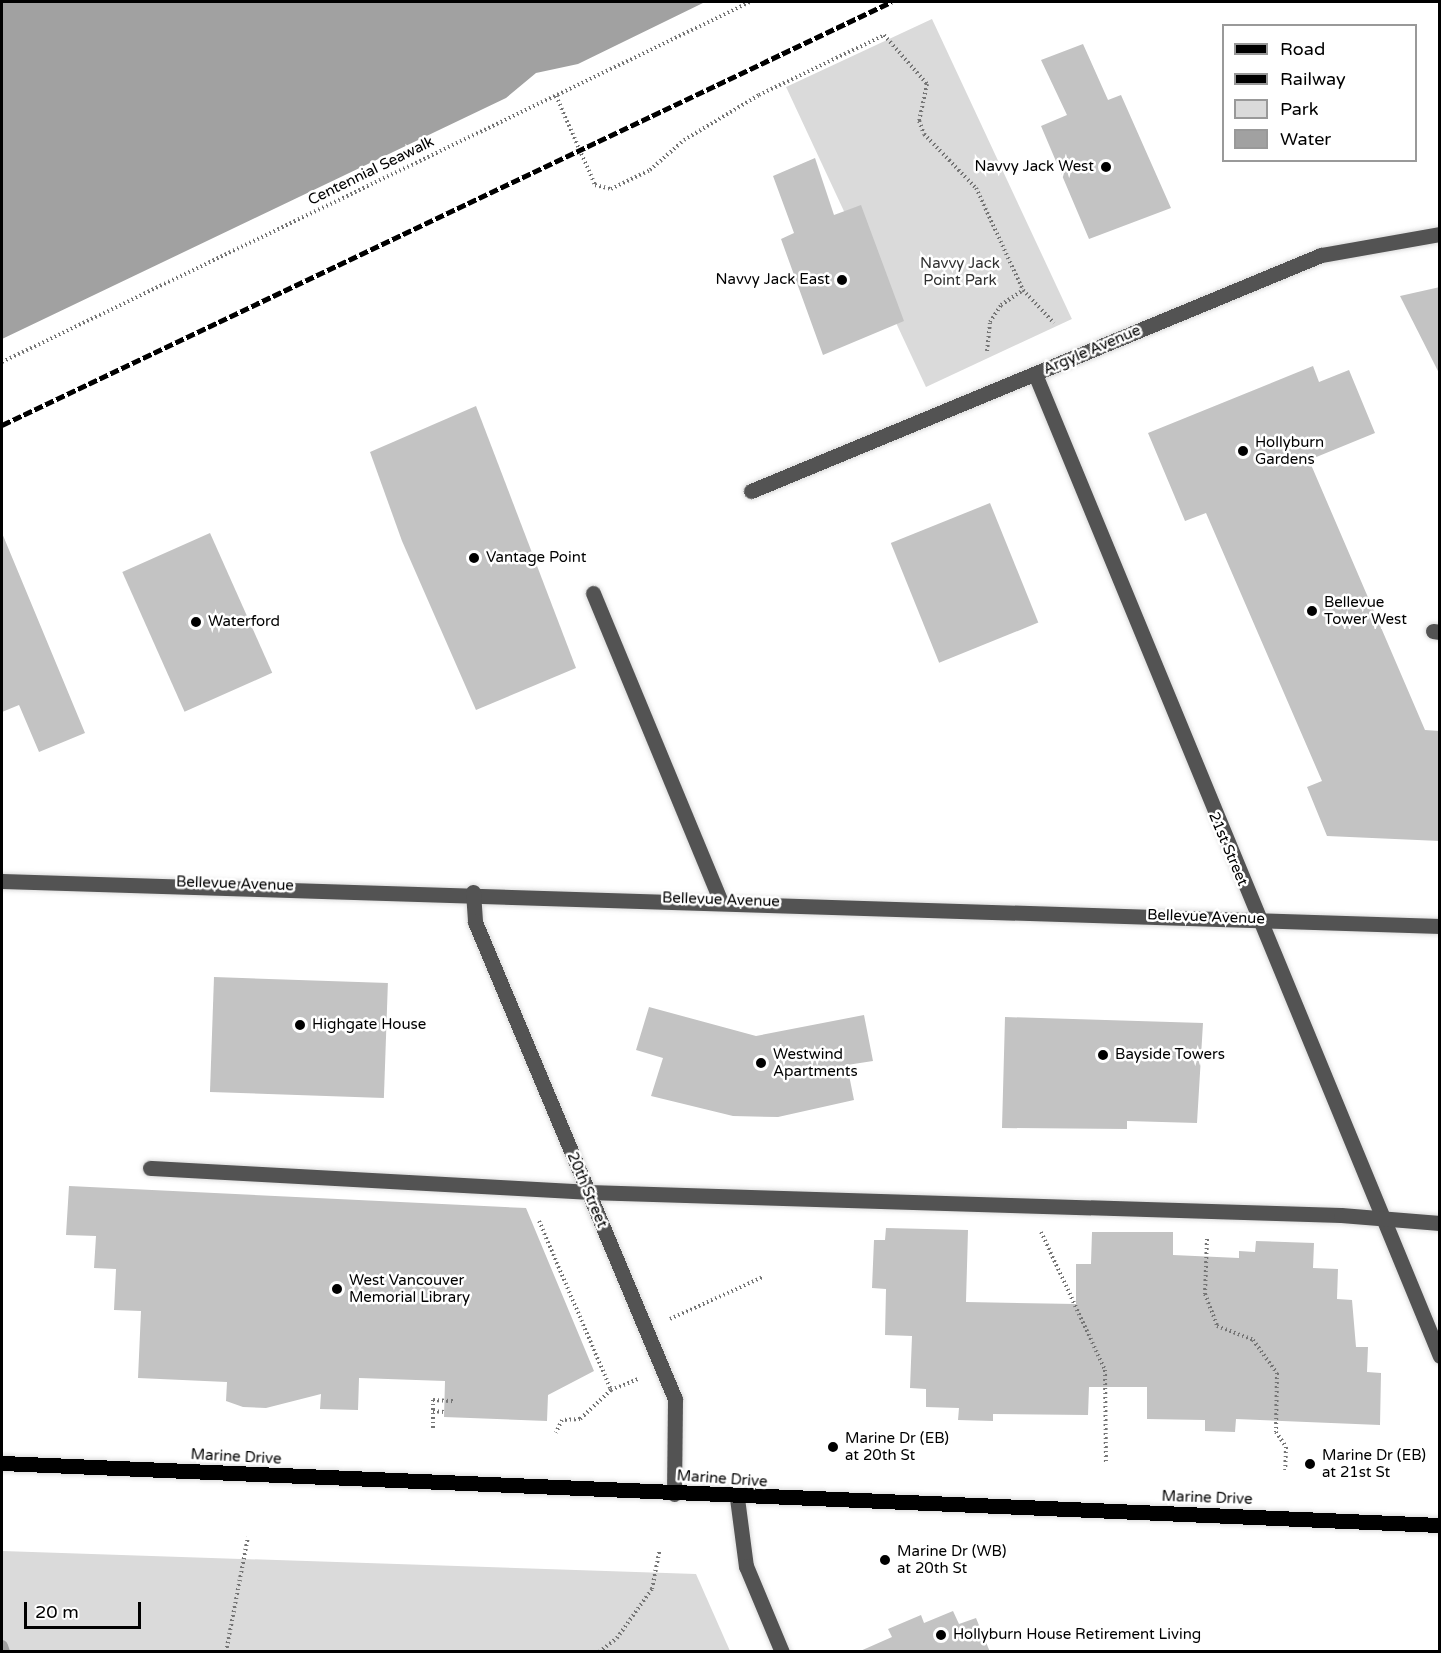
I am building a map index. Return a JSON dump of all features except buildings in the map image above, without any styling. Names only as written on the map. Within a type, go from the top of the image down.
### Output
[{"type":"main road","name":"Marine Drive","points":[[2,1463],[737,1498],[1440,1525]]},
{"type":"street","name":"Argyle Avenue","points":[[751,491],[1321,255],[1440,234]]},
{"type":"street","name":"21st Street","points":[[1035,374],[1440,1356]]},
{"type":"street","points":[[593,593],[720,900]]},
{"type":"street","name":"Bellevue Avenue","points":[[2,881],[473,892],[1440,926]]},
{"type":"street","name":"20th Street","points":[[473,892],[475,922],[675,1400],[674,1494]]},
{"type":"street","points":[[150,1168],[588,1192],[1384,1219],[1440,1224]]},
{"type":"street","points":[[737,1498],[746,1566],[782,1652]]},
{"type":"path","name":"Centennial Seawalk","points":[[2,362],[750,2]]},
{"type":"path","points":[[556,96],[595,185],[611,189],[650,170],[684,140],[759,95],[884,35],[921,71],[927,84],[919,121],[924,134],[976,188],[1023,290],[1054,323]]},
{"type":"path","points":[[987,351],[990,322],[1000,305],[1023,290]]},
{"type":"path","points":[[1029,1206],[1105,1370],[1106,1464]]},
{"type":"path","points":[[1209,1214],[1205,1294],[1217,1326],[1253,1340],[1277,1374],[1276,1432],[1286,1447],[1286,1470]]},
{"type":"path","points":[[539,1221],[611,1390]]},
{"type":"path","points":[[667,1321],[763,1277]]},
{"type":"path","points":[[556,1432],[562,1420],[580,1419],[611,1390],[645,1376]]},
{"type":"path","points":[[433,1428],[433,1400],[455,1401]]},
{"type":"path","points":[[433,1411],[444,1412]]},
{"type":"path","points":[[226,1652],[248,1537]]},
{"type":"path","points":[[599,1652],[617,1638],[652,1589],[659,1552]]},
{"type":"green space","name":"Navvy Jack Point Park","points":[[932,19],[1072,319],[926,387],[786,87]]},
{"type":"green space","points":[[2,1551],[696,1574],[730,1651],[2,1651]]},
{"type":"water","points":[[2,2],[705,2],[578,64],[536,73],[506,98],[2,339]]},
{"type":"waterway","points":[[2,1646],[4,1652]]},
{"type":"railway","points":[[2,425],[891,2]]},
{"type":"place","name":"Navvy Jack West","points":[[1106,167]]},
{"type":"place","name":"Navvy Jack East","points":[[842,280]]},
{"type":"place","name":"Hollyburn Gardens","points":[[1243,451]]},
{"type":"place","name":"Vantage Point","points":[[474,558]]},
{"type":"place","name":"Bellevue Tower West","points":[[1312,611]]},
{"type":"place","name":"Waterford","points":[[196,622]]},
{"type":"place","name":"Highgate House","points":[[300,1025]]},
{"type":"place","name":"Bayside Towers","points":[[1103,1055]]},
{"type":"place","name":"Westwind Apartments","points":[[761,1063]]},
{"type":"place","name":"West Vancouver Memorial Library","points":[[337,1289]]},
{"type":"place","name":"Marine Dr (EB) at 20th St","points":[[833,1447]]},
{"type":"place","name":"Marine Dr (EB) at 21st St","points":[[1310,1464]]},
{"type":"place","name":"Marine Dr (WB) at 20th St","points":[[885,1560]]},
{"type":"place","name":"Hollyburn House Retirement Living","points":[[941,1635]]}]
